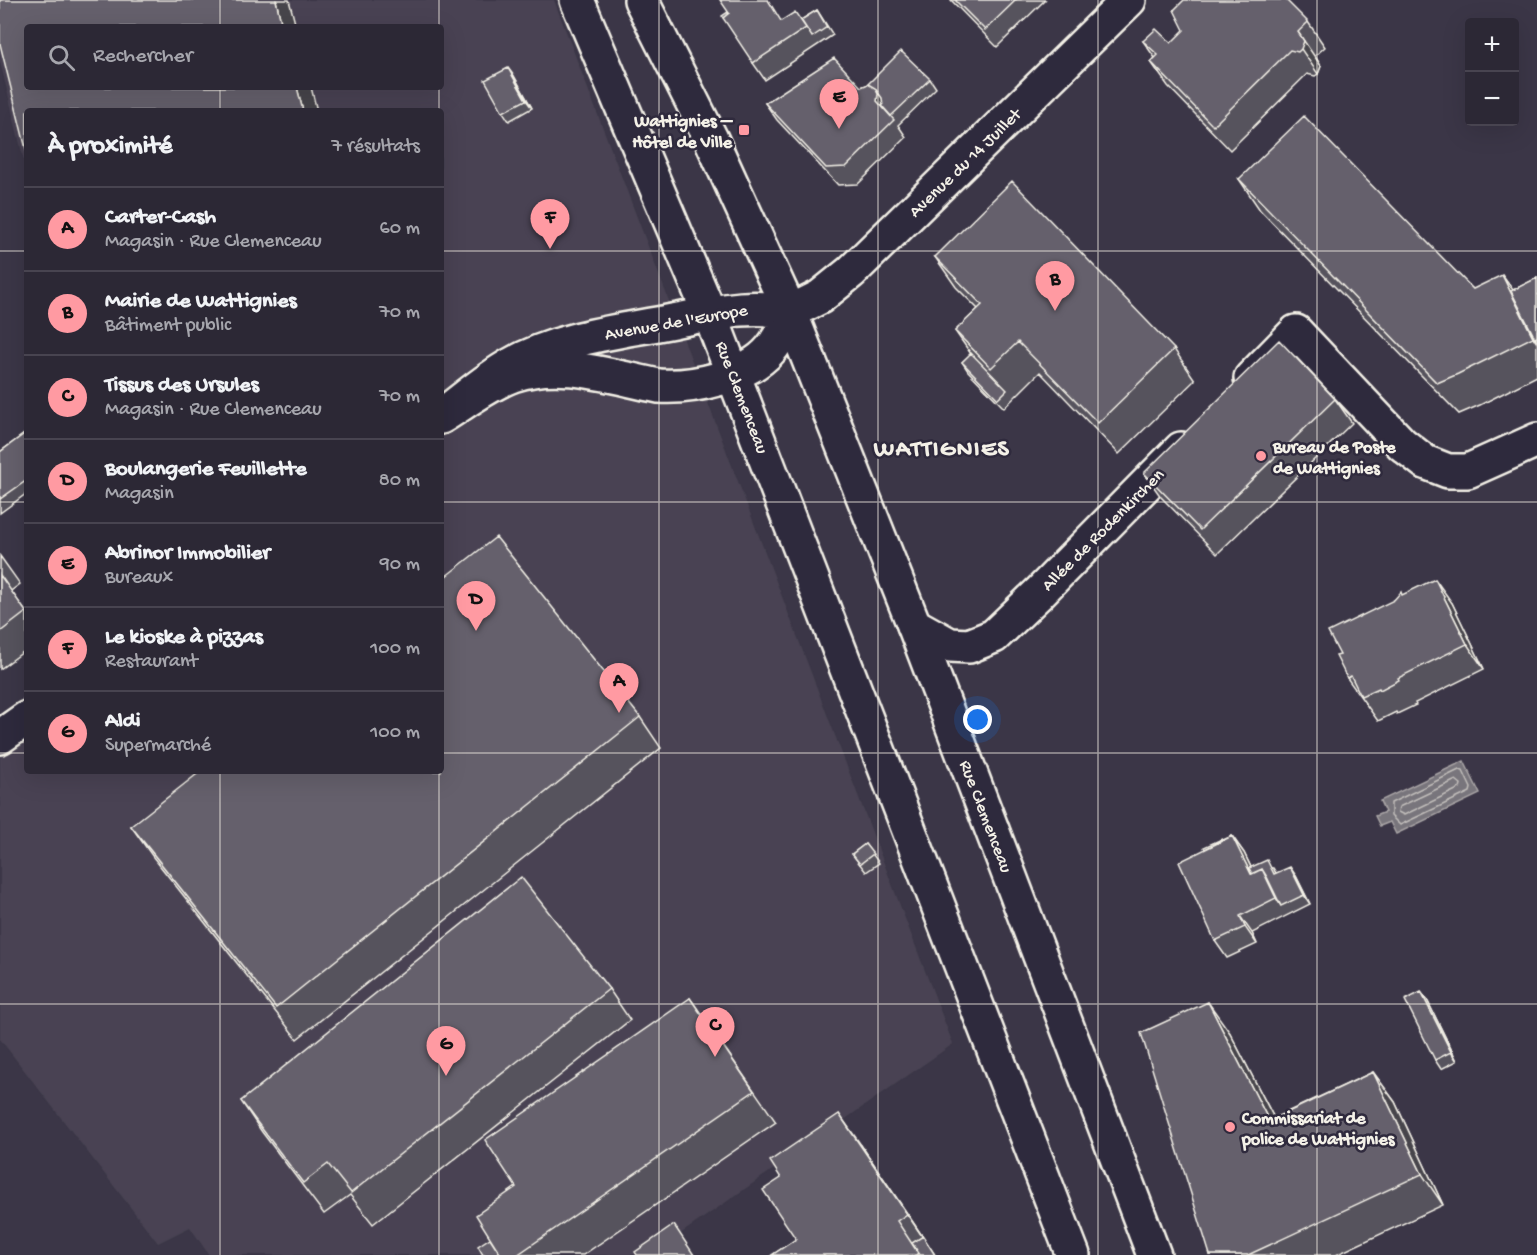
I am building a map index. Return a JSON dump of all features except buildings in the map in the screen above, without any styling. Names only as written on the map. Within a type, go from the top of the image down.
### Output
[{"type":"main road","name":"Rue Clemenceau","points":[[577,0],[710,312],[1073,1255]]},
{"type":"main road","name":"Rue Clemenceau","points":[[641,0],[711,139],[790,312],[914,625],[1154,1255]]},
{"type":"main road","name":"Avenue du 14 Juillet","points":[[790,312],[820,297],[851,272],[1129,0]]},
{"type":"main road","name":"Avenue de l'Europe","points":[[444,415],[484,382],[510,365],[562,343],[710,312],[752,307],[790,312],[772,349],[751,366],[704,383],[674,387],[573,369],[531,370],[511,375],[444,415]]},
{"type":"main road","points":[[1231,399],[1296,332],[1402,444],[1425,462],[1448,471],[1468,471],[1537,440]]},
{"type":"main road","name":"Allée de Rodenkirchen","points":[[914,625],[950,645],[969,646],[994,636],[1198,432]]},
{"type":"main road","points":[[0,737],[24,720]]},
{"type":"shaded area","points":[[0,0],[554,0],[953,1044],[650,1255],[209,1255],[190,1227],[158,1243],[0,1039],[0,718],[24,700],[24,774],[444,774],[444,108],[24,108],[24,161],[0,61]]},
{"type":"water","points":[[1464,761],[1480,794],[1396,834],[1390,822],[1380,826],[1375,816],[1385,812],[1380,801]]},
{"type":"place","name":"Abrinor Immobilier","points":[[839,129]]},
{"type":"place","name":"Wattignies – Hôtel de Ville","points":[[744,130]]},
{"type":"place","name":"Le kioske à pizzas","points":[[550,249]]},
{"type":"place","name":"Mairie de Wattignies","points":[[1055,311]]},
{"type":"place","name":"Bureau de Poste de Wattignies","points":[[1261,456]]},
{"type":"place","name":"Boulangerie Feuillette","points":[[476,631]]},
{"type":"place","name":"Carter-Cash","points":[[619,713]]},
{"type":"place","name":"Tissus des Ursules","points":[[715,1057]]},
{"type":"place","name":"Aldi","points":[[446,1076]]},
{"type":"place","name":"Commissariat de police de Wattignies","points":[[1230,1127]]},
{"type":"district","name":"WATTIGNIES","points":[[942,447]]}]
